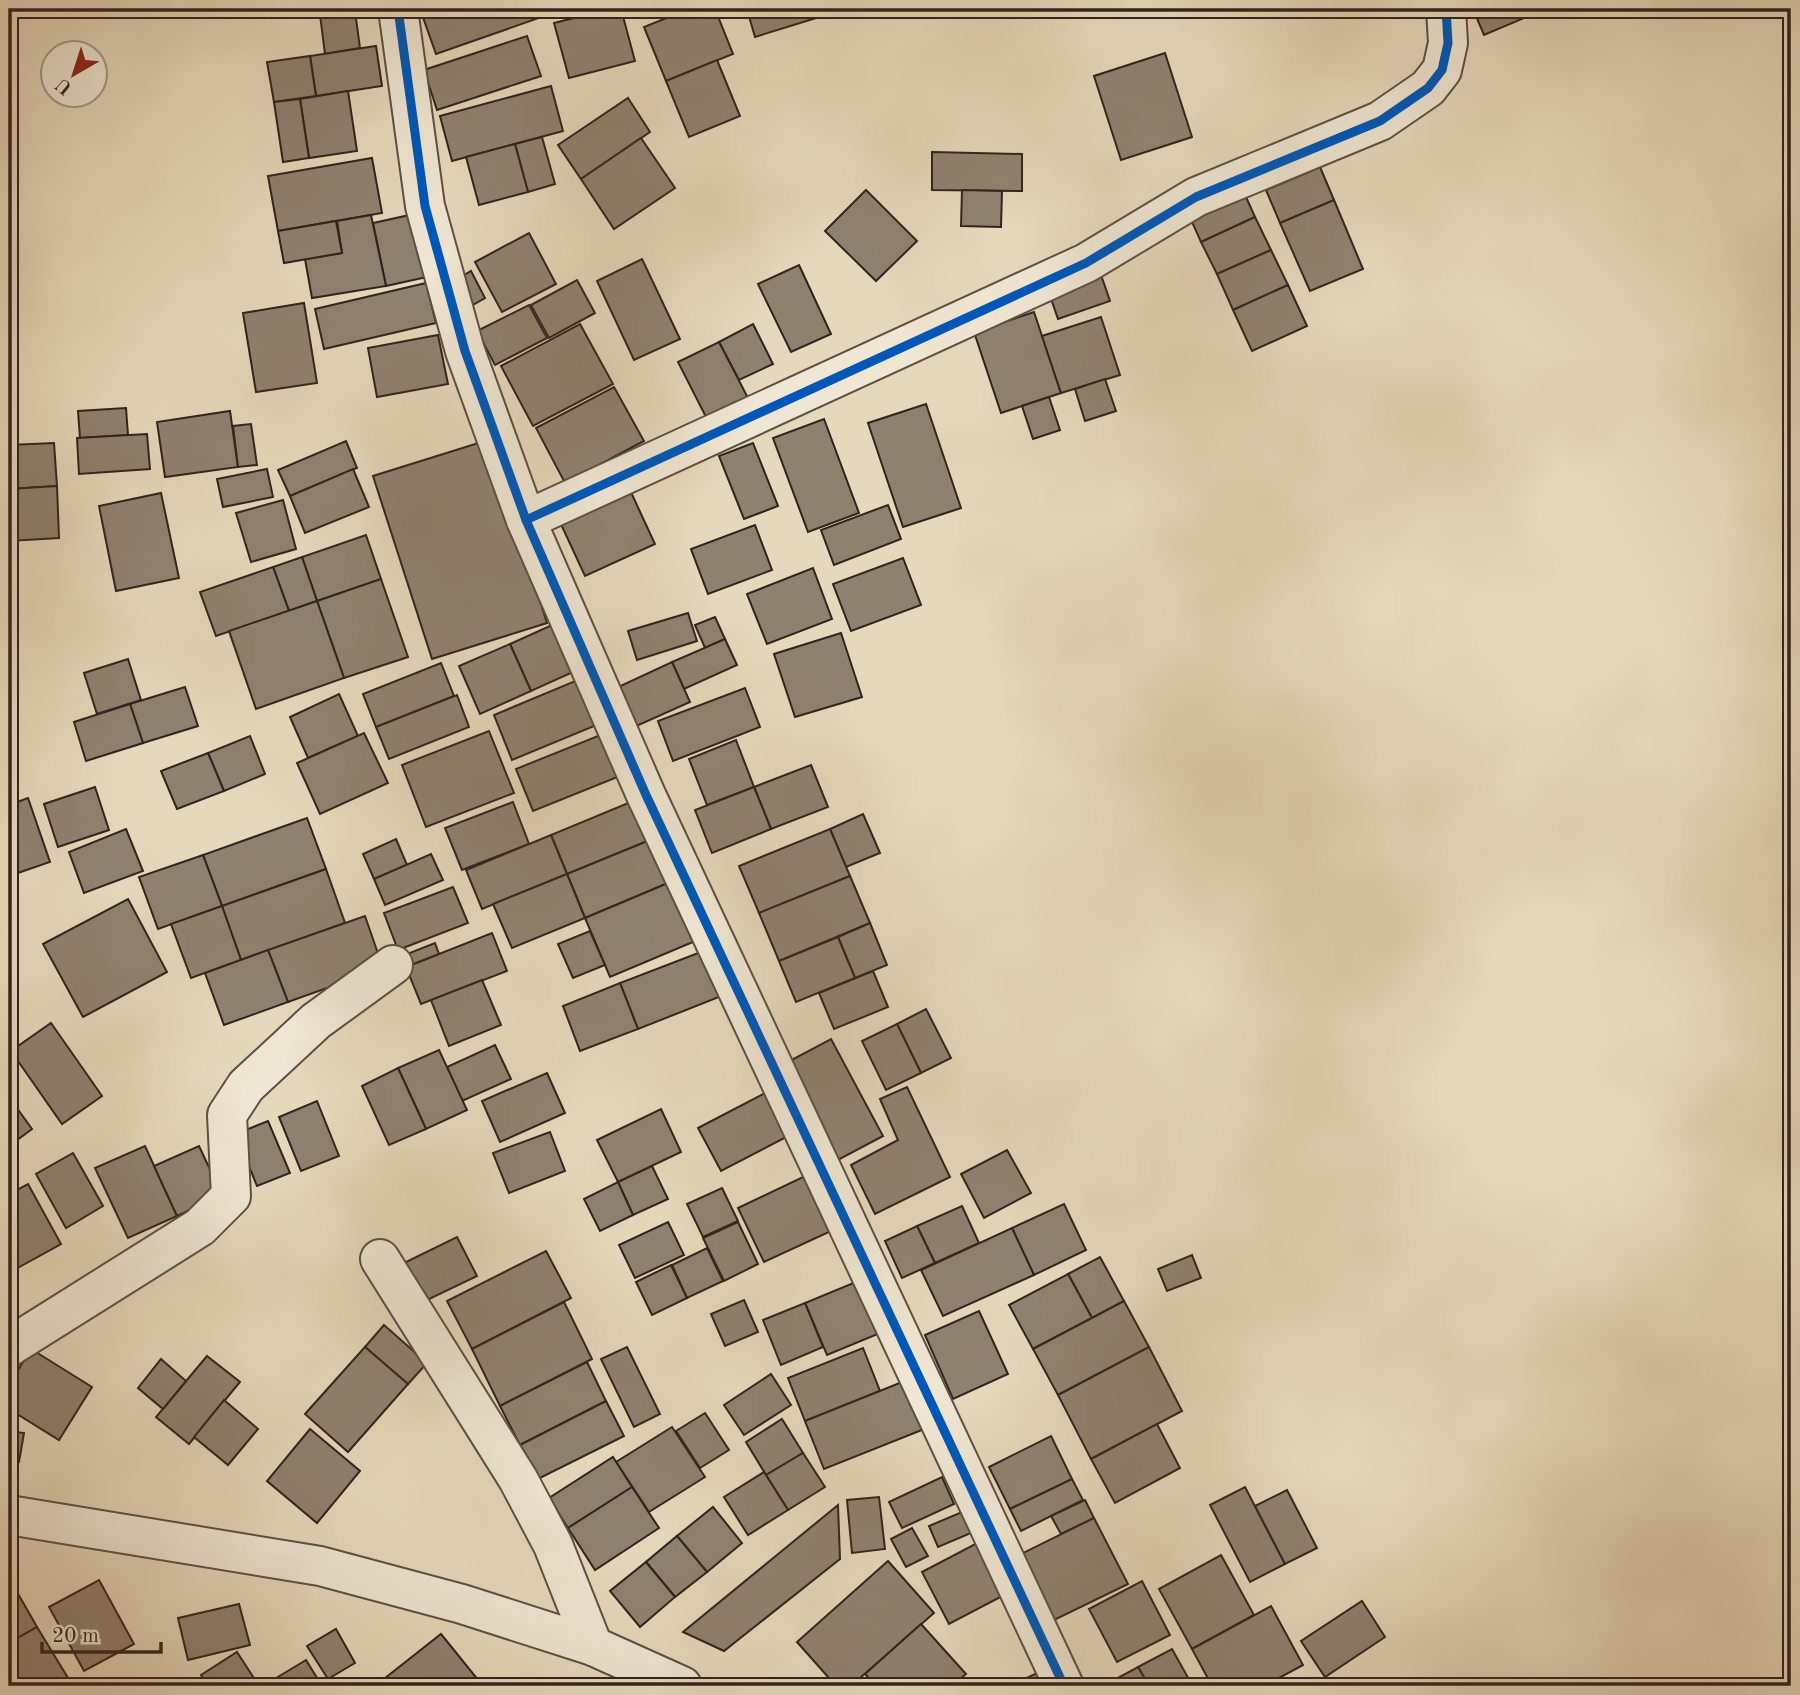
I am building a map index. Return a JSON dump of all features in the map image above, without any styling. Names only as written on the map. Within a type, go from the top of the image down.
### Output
[{"type":"street","points":[[398,9],[425,206],[465,351],[526,520],[646,795],[1063,1686]]},
{"type":"street","points":[[526,520],[1086,264],[1196,197],[1380,121],[1428,88],[1442,70],[1448,43],[1446,9]]},
{"type":"street","points":[[9,1347],[200,1227],[231,1196],[228,1115],[246,1086],[316,1021],[393,965]]},
{"type":"street","points":[[380,1259],[518,1479],[553,1545],[593,1646]]},
{"type":"street","points":[[9,1515],[320,1566],[462,1604],[593,1646],[682,1686]]},
{"type":"building","points":[[420,9],[551,9],[553,13],[436,54]]},
{"type":"building","points":[[582,9],[610,9],[584,16]]},
{"type":"building","points":[[610,9],[621,9],[635,61],[569,78],[554,23]]},
{"type":"building","points":[[689,9],[715,9],[733,54],[666,81],[644,27]]},
{"type":"building","points":[[763,9],[813,9],[816,18],[755,37],[748,13]]},
{"type":"building","points":[[1473,9],[1528,9],[1531,15],[1484,35]]},
{"type":"building","points":[[355,11],[360,48],[325,54],[320,15]]},
{"type":"building","points":[[527,36],[541,76],[437,110],[424,70]]},
{"type":"building","points":[[376,46],[382,86],[316,96],[310,56]]},
{"type":"building","points":[[1165,53],[1192,137],[1121,160],[1094,76]]},
{"type":"building","points":[[310,56],[316,96],[274,102],[267,62]]},
{"type":"building","points":[[717,60],[740,116],[689,137],[666,81]]},
{"type":"building","points":[[551,86],[563,131],[452,161],[440,116]]},
{"type":"building","points":[[348,91],[357,151],[309,158],[300,99]]},
{"type":"building","points":[[628,98],[650,132],[581,179],[558,145]]},
{"type":"building","points":[[300,99],[309,158],[283,162],[274,102]]},
{"type":"building","points":[[542,137],[555,184],[528,192],[515,144]]},
{"type":"building","points":[[641,138],[675,188],[614,229],[581,179]]},
{"type":"building","points":[[515,144],[528,192],[479,205],[466,157]]},
{"type":"building","points":[[932,152],[1022,154],[1022,191],[932,190]]},
{"type":"building","points":[[372,158],[382,213],[278,231],[268,176]]},
{"type":"building","points":[[1320,167],[1334,200],[1280,223],[1266,190]]},
{"type":"building","points":[[1242,188],[1255,217],[1201,242],[1188,213]]},
{"type":"building","points":[[866,190],[917,241],[876,281],[825,231]]},
{"type":"building","points":[[962,190],[1002,191],[1001,227],[961,226]]},
{"type":"building","points":[[1334,200],[1363,269],[1310,291],[1280,223]]},
{"type":"building","points":[[414,214],[427,277],[386,286],[373,223]]},
{"type":"building","points":[[371,215],[386,286],[312,298],[305,259],[342,253],[337,221]]},
{"type":"building","points":[[1255,217],[1271,250],[1217,274],[1201,242]]},
{"type":"building","points":[[336,221],[342,253],[284,263],[278,231]]},
{"type":"building","points":[[529,233],[556,284],[502,312],[475,262]]},
{"type":"building","points":[[1271,250],[1288,285],[1233,310],[1217,274]]},
{"type":"building","points":[[642,259],[680,339],[634,360],[597,281]]},
{"type":"building","points":[[799,265],[831,334],[791,352],[758,284]]},
{"type":"building","points":[[1099,269],[1110,301],[1058,319],[1047,287]]},
{"type":"building","points":[[471,271],[485,298],[471,306],[456,280]]},
{"type":"building","points":[[577,280],[595,313],[549,338],[531,305]]},
{"type":"building","points":[[426,283],[436,323],[324,349],[315,309]]},
{"type":"building","points":[[1288,285],[1307,326],[1252,351],[1233,310]]},
{"type":"building","points":[[304,303],[317,383],[256,392],[243,313]]},
{"type":"building","points":[[529,305],[547,338],[495,365],[477,331]]},
{"type":"building","points":[[1034,312],[1061,393],[1001,413],[974,332]]},
{"type":"building","points":[[1101,317],[1120,375],[1061,393],[1042,336]]},
{"type":"building","points":[[580,324],[613,384],[533,426],[501,366]]},
{"type":"building","points":[[753,324],[773,364],[739,380],[719,342]]},
{"type":"building","points":[[438,335],[448,384],[377,397],[368,348]]},
{"type":"building","points":[[719,342],[748,398],[707,419],[678,362]]},
{"type":"building","points":[[1105,379],[1116,411],[1085,421],[1075,389]]},
{"type":"building","points":[[614,387],[644,441],[565,483],[536,428]]},
{"type":"building","points":[[1049,397],[1060,430],[1033,439],[1022,406]]},
{"type":"building","points":[[926,404],[961,508],[903,527],[868,423]]},
{"type":"building","points":[[126,408],[128,435],[80,438],[78,411]]},
{"type":"building","points":[[230,411],[238,467],[165,477],[157,422]]},
{"type":"building","points":[[824,419],[859,513],[808,532],[773,438]]},
{"type":"building","points":[[251,424],[257,465],[238,467],[233,426]]},
{"type":"building","points":[[147,434],[150,469],[79,474],[77,438]]},
{"type":"building","points":[[488,440],[547,623],[432,659],[373,476]]},
{"type":"building","points":[[346,441],[357,468],[290,496],[278,470]]},
{"type":"building","points":[[54,443],[57,486],[9,489],[9,445]]},
{"type":"building","points":[[753,443],[778,506],[744,519],[719,456]]},
{"type":"building","points":[[267,469],[273,497],[223,507],[217,479]]},
{"type":"building","points":[[353,469],[369,507],[305,533],[290,496]]},
{"type":"building","points":[[57,486],[59,538],[9,541],[9,489]]},
{"type":"building","points":[[629,488],[655,544],[585,576],[559,520]]},
{"type":"building","points":[[161,493],[179,578],[116,591],[99,506]]},
{"type":"building","points":[[283,500],[296,549],[251,562],[236,513]]},
{"type":"building","points":[[888,505],[901,539],[834,565],[821,530]]},
{"type":"building","points":[[755,525],[772,570],[708,594],[691,549]]},
{"type":"building","points":[[366,535],[381,579],[317,601],[302,557]]},
{"type":"building","points":[[302,557],[317,601],[289,611],[273,567]]},
{"type":"building","points":[[903,558],[921,605],[851,631],[833,584]]},
{"type":"building","points":[[273,567],[289,611],[216,636],[200,592]]},
{"type":"building","points":[[813,568],[832,619],[767,644],[747,594]]},
{"type":"building","points":[[381,579],[408,657],[344,678],[317,601]]},
{"type":"building","points":[[317,601],[344,678],[256,709],[229,631]]},
{"type":"building","points":[[688,613],[697,641],[637,660],[628,631]]},
{"type":"building","points":[[715,617],[725,639],[705,648],[695,625]]},
{"type":"building","points":[[552,625],[573,672],[531,691],[510,644]]},
{"type":"building","points":[[841,633],[862,697],[795,717],[774,654]]},
{"type":"building","points":[[725,639],[737,665],[684,689],[672,662]]},
{"type":"building","points":[[510,644],[531,691],[480,714],[459,666]]},
{"type":"building","points":[[128,659],[141,700],[97,714],[84,673]]},
{"type":"building","points":[[672,662],[690,702],[632,728],[614,689]]},
{"type":"building","points":[[441,663],[454,696],[376,727],[363,694]]},
{"type":"building","points":[[580,679],[599,724],[512,760],[494,715]]},
{"type":"building","points":[[185,687],[198,726],[143,743],[130,704]]},
{"type":"building","points":[[745,688],[760,727],[673,761],[658,721]]},
{"type":"building","points":[[339,694],[358,736],[308,758],[290,717]]},
{"type":"building","points":[[457,695],[469,727],[389,759],[376,727]]},
{"type":"building","points":[[130,704],[143,743],[86,761],[74,722]]},
{"type":"building","points":[[489,731],[514,793],[426,827],[402,765]]},
{"type":"building","points":[[364,733],[388,783],[320,814],[297,763]]},
{"type":"building","points":[[603,734],[620,776],[533,811],[516,769]]},
{"type":"building","points":[[250,736],[265,774],[224,791],[208,753]]},
{"type":"building","points":[[736,740],[754,787],[707,805],[689,759]]},
{"type":"building","points":[[208,753],[224,791],[177,809],[161,771]]},
{"type":"building","points":[[811,765],[828,807],[771,829],[754,787]]},
{"type":"building","points":[[95,787],[109,830],[58,847],[44,804]]},
{"type":"building","points":[[754,787],[771,829],[712,853],[695,810]]},
{"type":"building","points":[[28,798],[50,862],[9,876],[9,805]]},
{"type":"building","points":[[633,801],[650,840],[567,874],[551,835]]},
{"type":"building","points":[[513,802],[529,844],[462,870],[445,828]]},
{"type":"building","points":[[863,814],[880,853],[846,867],[830,829]]},
{"type":"building","points":[[307,818],[326,869],[222,906],[203,855]]},
{"type":"building","points":[[126,829],[143,871],[84,893],[69,852]]},
{"type":"building","points":[[830,829],[850,876],[759,913],[739,866]]},
{"type":"building","points":[[551,835],[567,874],[482,909],[466,870]]},
{"type":"building","points":[[396,839],[407,865],[374,879],[363,854]]},
{"type":"building","points":[[650,840],[668,883],[585,918],[567,874]]},
{"type":"building","points":[[431,854],[443,880],[385,905],[374,879]]},
{"type":"building","points":[[203,855],[222,906],[158,929],[139,877]]},
{"type":"building","points":[[326,869],[345,923],[241,960],[222,906]]},
{"type":"building","points":[[567,874],[585,918],[512,948],[493,904]]},
{"type":"building","points":[[850,876],[870,923],[779,961],[759,913]]},
{"type":"building","points":[[668,883],[693,942],[610,977],[585,918]]},
{"type":"building","points":[[453,887],[468,923],[398,950],[384,913]]},
{"type":"building","points":[[128,899],[167,972],[83,1017],[43,944]]},
{"type":"building","points":[[222,906],[241,960],[191,978],[171,924]]},
{"type":"building","points":[[365,916],[383,968],[288,1002],[268,950]]},
{"type":"building","points":[[870,923],[887,965],[855,978],[838,937]]},
{"type":"building","points":[[590,931],[605,965],[573,978],[558,944]]},
{"type":"building","points":[[492,933],[507,971],[421,1004],[406,967]]},
{"type":"building","points":[[838,937],[855,978],[796,1002],[779,961]]},
{"type":"building","points":[[435,943],[439,954],[406,967],[402,956]]},
{"type":"building","points":[[268,950],[288,1002],[224,1025],[205,973]]},
{"type":"building","points":[[706,950],[724,995],[638,1029],[620,983]]},
{"type":"building","points":[[873,971],[888,1007],[834,1029],[819,993]]},
{"type":"building","points":[[482,980],[501,1025],[449,1046],[431,1000]]},
{"type":"building","points":[[620,983],[638,1029],[580,1051],[563,1006]]},
{"type":"building","points":[[926,1009],[951,1058],[921,1073],[897,1024]]},
{"type":"building","points":[[51,1023],[102,1096],[62,1124],[11,1051]]},
{"type":"building","points":[[897,1024],[921,1073],[886,1090],[862,1041]]},
{"type":"building","points":[[831,1039],[883,1136],[838,1160],[786,1063]]},
{"type":"building","points":[[495,1045],[511,1079],[462,1101],[447,1067]]},
{"type":"building","points":[[439,1050],[467,1110],[426,1129],[398,1068]]},
{"type":"building","points":[[398,1068],[426,1129],[389,1145],[362,1086]]},
{"type":"building","points":[[547,1073],[565,1113],[500,1142],[482,1101]]},
{"type":"building","points":[[907,1087],[950,1177],[875,1214],[851,1165],[898,1140],[880,1099]]},
{"type":"building","points":[[769,1091],[792,1134],[721,1171],[698,1128]]},
{"type":"building","points":[[9,1097],[32,1129],[9,1146]]},
{"type":"building","points":[[317,1101],[339,1156],[301,1171],[279,1117]]},
{"type":"building","points":[[661,1109],[681,1152],[618,1182],[597,1140]]},
{"type":"building","points":[[268,1121],[290,1173],[257,1186],[236,1134]]},
{"type":"building","points":[[550,1132],[565,1171],[509,1193],[493,1153]]},
{"type":"building","points":[[145,1146],[177,1216],[128,1238],[95,1168]]},
{"type":"building","points":[[199,1146],[222,1195],[177,1216],[154,1166]]},
{"type":"building","points":[[1007,1150],[1031,1193],[984,1218],[961,1174]]},
{"type":"building","points":[[73,1153],[103,1206],[66,1228],[36,1174]]},
{"type":"building","points":[[652,1166],[668,1199],[633,1215],[618,1182]]},
{"type":"building","points":[[805,1176],[831,1231],[764,1262],[738,1208]]},
{"type":"building","points":[[618,1182],[633,1215],[600,1231],[584,1199]]},
{"type":"building","points":[[28,1184],[61,1244],[14,1270],[9,1261],[9,1194]]},
{"type":"building","points":[[722,1188],[738,1221],[703,1237],[687,1204]]},
{"type":"building","points":[[1064,1204],[1086,1250],[1034,1275],[1012,1228]]},
{"type":"building","points":[[962,1206],[979,1243],[935,1263],[917,1226]]},
{"type":"building","points":[[668,1222],[684,1255],[635,1278],[619,1245]]},
{"type":"building","points":[[738,1222],[758,1264],[724,1281],[703,1238]]},
{"type":"building","points":[[917,1226],[935,1263],[902,1278],[885,1241]]},
{"type":"building","points":[[1012,1228],[1034,1275],[943,1316],[921,1270]]},
{"type":"building","points":[[457,1237],[477,1276],[421,1303],[402,1264]]},
{"type":"building","points":[[707,1248],[723,1281],[687,1298],[672,1265]]},
{"type":"building","points":[[546,1251],[571,1298],[472,1349],[447,1301]]},
{"type":"building","points":[[1192,1255],[1201,1278],[1167,1291],[1158,1269]]},
{"type":"building","points":[[1100,1257],[1124,1301],[1092,1318],[1068,1274]]},
{"type":"building","points":[[671,1265],[687,1298],[652,1315],[636,1282]]},
{"type":"building","points":[[1068,1274],[1092,1318],[1033,1349],[1009,1305]]},
{"type":"building","points":[[863,1279],[885,1331],[827,1355],[805,1303]]},
{"type":"building","points":[[744,1300],[758,1332],[725,1346],[711,1314]]},
{"type":"building","points":[[1124,1301],[1149,1347],[1058,1395],[1033,1349]]},
{"type":"building","points":[[564,1302],[592,1359],[500,1406],[472,1349]]},
{"type":"building","points":[[805,1303],[823,1347],[781,1365],[763,1320]]},
{"type":"building","points":[[979,1311],[1008,1374],[953,1399],[925,1335]]},
{"type":"building","points":[[384,1325],[427,1363],[408,1384],[365,1347]]},
{"type":"building","points":[[365,1347],[408,1384],[348,1452],[305,1414]]},
{"type":"building","points":[[627,1347],[660,1414],[634,1427],[601,1359]]},
{"type":"building","points":[[1149,1347],[1182,1411],[1091,1459],[1058,1395]]},
{"type":"building","points":[[863,1348],[880,1391],[805,1421],[788,1378]]},
{"type":"building","points":[[31,1349],[92,1387],[59,1440],[9,1409],[9,1385]]},
{"type":"building","points":[[207,1356],[240,1382],[189,1444],[156,1417]]},
{"type":"building","points":[[161,1359],[186,1381],[163,1409],[138,1388]]},
{"type":"building","points":[[587,1362],[606,1401],[520,1445],[500,1406]]},
{"type":"building","points":[[771,1374],[791,1405],[744,1435],[724,1405]]},
{"type":"building","points":[[902,1382],[922,1430],[824,1469],[805,1421]]},
{"type":"building","points":[[224,1400],[258,1429],[228,1465],[194,1437]]},
{"type":"building","points":[[606,1401],[624,1436],[538,1479],[520,1445]]},
{"type":"building","points":[[705,1413],[729,1450],[700,1468],[676,1431]]},
{"type":"building","points":[[782,1419],[803,1453],[766,1475],[746,1442]]},
{"type":"building","points":[[1157,1424],[1180,1468],[1115,1503],[1091,1459]]},
{"type":"building","points":[[672,1427],[705,1477],[649,1512],[616,1462]]},
{"type":"building","points":[[310,1429],[360,1471],[317,1523],[267,1481]]},
{"type":"building","points":[[9,1431],[24,1433],[19,1462],[9,1461]]},
{"type":"building","points":[[1051,1436],[1072,1479],[1010,1509],[989,1467]]},
{"type":"building","points":[[803,1453],[825,1487],[788,1510],[766,1475]]},
{"type":"building","points":[[613,1457],[632,1487],[568,1528],[549,1498]]},
{"type":"building","points":[[764,1472],[788,1510],[748,1535],[724,1497]]},
{"type":"building","points":[[942,1477],[954,1504],[902,1528],[889,1502]]},
{"type":"building","points":[[1072,1479],[1083,1500],[1021,1531],[1010,1509]]},
{"type":"building","points":[[632,1487],[659,1528],[595,1570],[568,1528]]},
{"type":"building","points":[[1245,1487],[1285,1564],[1250,1582],[1210,1505]]},
{"type":"building","points":[[1287,1490],[1317,1548],[1285,1564],[1255,1506]]},
{"type":"building","points":[[879,1497],[885,1549],[852,1553],[847,1500]]},
{"type":"building","points":[[1085,1500],[1094,1518],[1061,1534],[1051,1516]]},
{"type":"building","points":[[838,1505],[840,1559],[724,1651],[683,1632]]},
{"type":"building","points":[[713,1507],[742,1543],[707,1572],[677,1536]]},
{"type":"building","points":[[962,1512],[971,1533],[938,1547],[929,1526]]},
{"type":"building","points":[[1094,1518],[1128,1584],[1048,1623],[1015,1557]]},
{"type":"building","points":[[912,1528],[928,1556],[906,1567],[891,1539]]},
{"type":"building","points":[[677,1536],[707,1572],[675,1597],[646,1562]]},
{"type":"building","points":[[981,1541],[1008,1593],[949,1624],[922,1572]]},
{"type":"building","points":[[1221,1555],[1254,1615],[1192,1649],[1159,1589]]},
{"type":"building","points":[[888,1561],[934,1613],[851,1686],[836,1686],[797,1642]]},
{"type":"building","points":[[646,1562],[675,1597],[640,1627],[610,1591]]},
{"type":"building","points":[[9,1578],[37,1627],[9,1643]]},
{"type":"building","points":[[99,1580],[134,1644],[84,1671],[49,1607]]},
{"type":"building","points":[[1142,1581],[1170,1635],[1117,1662],[1089,1609]]},
{"type":"building","points":[[1362,1601],[1385,1637],[1325,1677],[1301,1641]]},
{"type":"building","points":[[239,1604],[250,1645],[188,1660],[178,1618]]},
{"type":"building","points":[[1271,1606],[1303,1665],[1264,1686],[1212,1686],[1192,1649]]},
{"type":"building","points":[[921,1624],[966,1674],[952,1686],[876,1686],[865,1674]]},
{"type":"building","points":[[37,1627],[68,1678],[54,1686],[9,1686],[9,1643]]},
{"type":"building","points":[[336,1629],[355,1663],[328,1679],[307,1646]]},
{"type":"building","points":[[441,1634],[483,1686],[375,1686]]},
{"type":"building","points":[[1172,1649],[1191,1683],[1185,1686],[1149,1686],[1138,1667]]},
{"type":"building","points":[[237,1652],[257,1683],[252,1686],[208,1686],[201,1675]]},
{"type":"building","points":[[306,1660],[322,1686],[263,1686]]},
{"type":"building","points":[[1138,1667],[1149,1686],[1103,1686]]},
{"type":"building","points":[[1041,1671],[1048,1686],[1010,1686]]},
{"type":"cycle path","points":[[398,9],[425,206],[465,351],[526,520],[646,795],[1064,1686]]},
{"type":"cycle path","points":[[526,520],[1086,263],[1196,197],[1380,121],[1428,88],[1442,70],[1448,43],[1446,9]]}]
